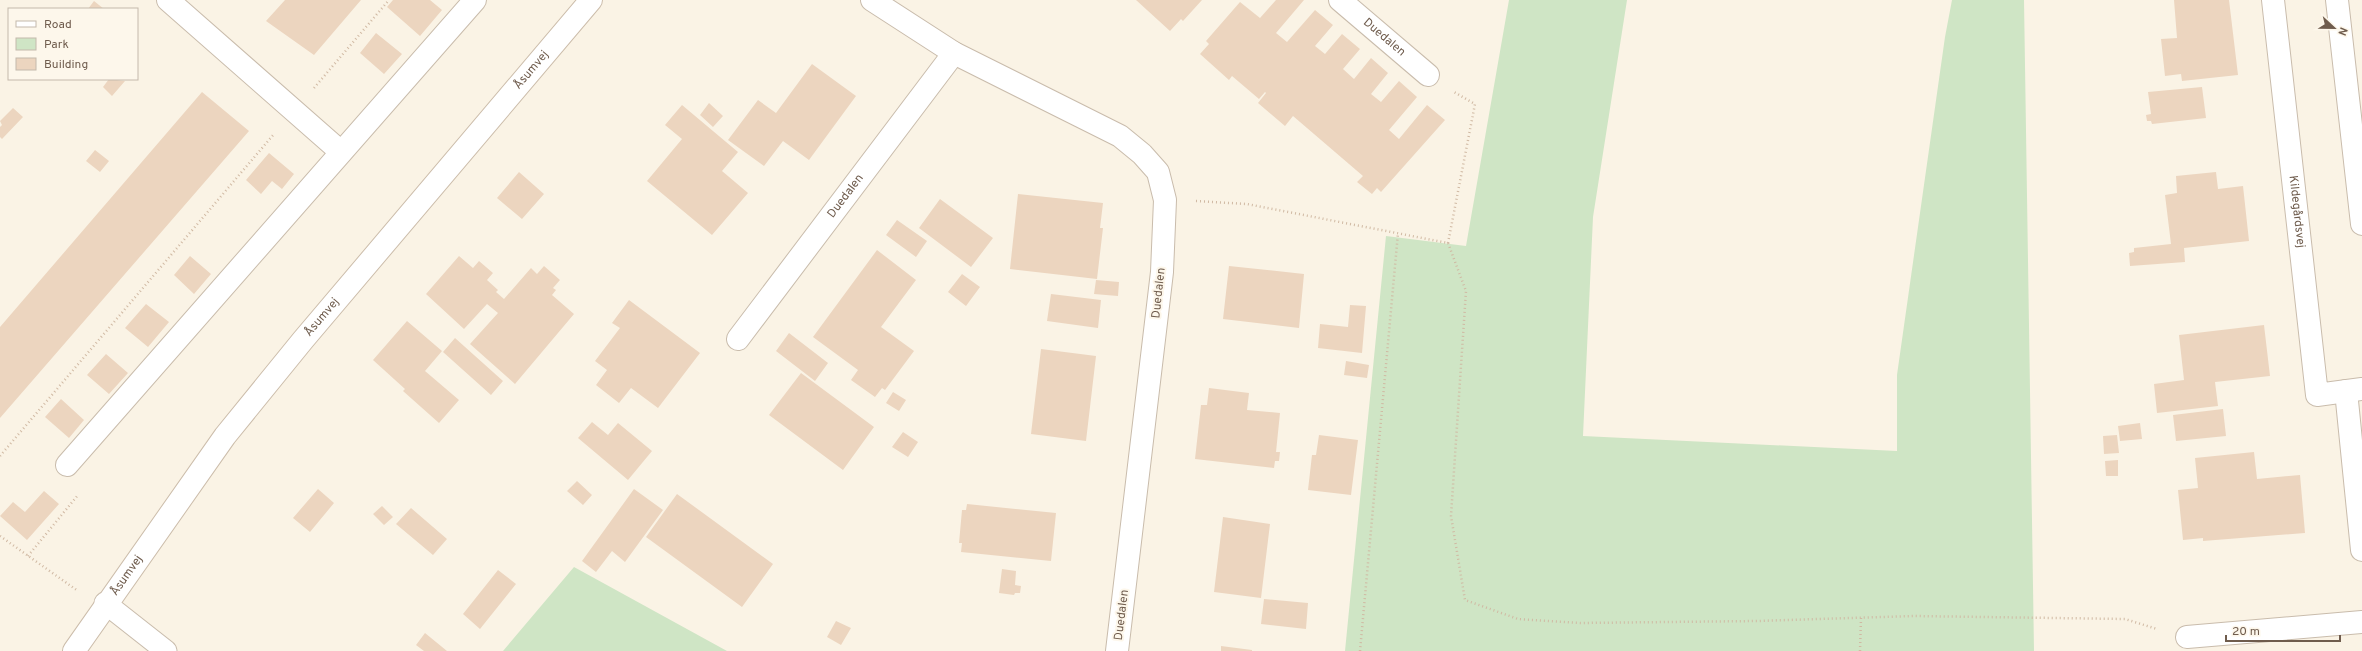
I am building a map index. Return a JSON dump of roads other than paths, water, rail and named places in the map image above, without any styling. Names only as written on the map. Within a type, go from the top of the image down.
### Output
[{"type":"street","points":[[168,0],[341,152]]},
{"type":"street","points":[[67,465],[475,0]]},
{"type":"street","name":"Åsumvej","points":[[74,651],[105,603],[230,430],[303,340],[591,0]]},
{"type":"street","name":"Duedalen","points":[[1340,0],[1428,76]]},
{"type":"street","name":"Kildegårdsvej","points":[[2273,0],[2317,394],[2354,390],[2362,550]]},
{"type":"street","points":[[2337,0],[2362,224]]},
{"type":"street","name":"Duedalen","points":[[886,4],[954,53],[1120,136],[1142,154],[1158,172],[1165,200],[1162,272],[1117,651]]},
{"type":"street","name":"Duedalen","points":[[738,339],[954,53]]},
{"type":"street","points":[[2187,637],[2230,643],[2362,622]]},
{"type":"lane","points":[[105,603],[166,651]]}]
